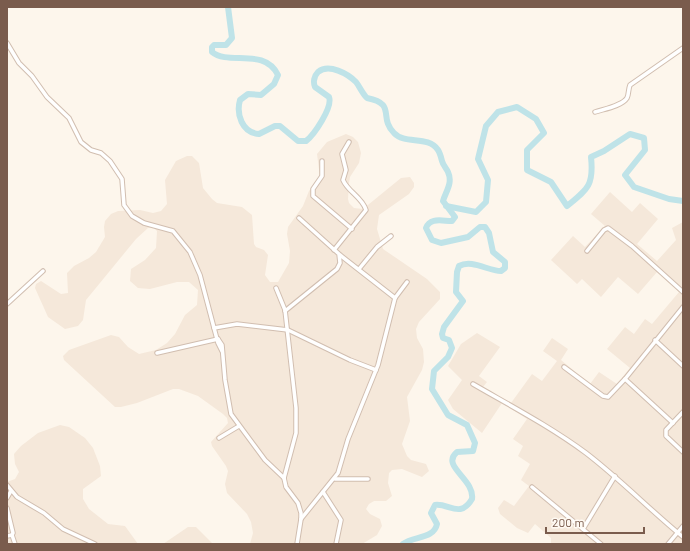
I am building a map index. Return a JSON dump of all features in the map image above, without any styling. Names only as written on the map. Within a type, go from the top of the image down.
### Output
[{"type":"street","points":[[7,43],[19,63],[32,76],[47,97],[69,118],[81,142],[91,150],[101,153],[110,161],[122,179],[124,205],[132,216],[144,223],[173,231],[190,252],[200,275],[214,328],[222,351],[230,410],[239,426],[265,460],[284,478],[288,491],[299,506],[301,519],[297,544]]},
{"type":"street","points":[[595,112],[613,107],[624,100],[628,96],[630,86],[683,48]]},
{"type":"street","points":[[334,250],[366,212],[365,207],[360,200],[347,189],[343,180],[346,170],[342,154],[349,142]]},
{"type":"street","points":[[322,161],[322,176],[313,189],[313,196],[352,228]]},
{"type":"street","points":[[299,218],[334,250],[396,298]]},
{"type":"street","points":[[587,251],[604,230],[608,228],[632,246],[683,292]]},
{"type":"street","points":[[359,269],[377,247],[391,236]]},
{"type":"street","points":[[285,311],[339,268],[341,258],[339,254]]},
{"type":"street","points":[[7,304],[43,271]]},
{"type":"street","points":[[301,519],[335,479],[376,370],[396,298],[406,282]]},
{"type":"street","points":[[276,288],[285,311],[288,330],[297,422],[284,478]]},
{"type":"street","points":[[564,367],[606,398],[610,396],[683,307]]},
{"type":"street","points":[[214,328],[237,324],[288,330],[350,360],[376,370]]},
{"type":"street","points":[[157,353],[218,339]]},
{"type":"street","points":[[655,340],[683,366]]},
{"type":"street","points":[[625,379],[673,423]]},
{"type":"street","points":[[473,384],[559,435],[615,476],[683,537]]},
{"type":"street","points":[[683,412],[666,430],[666,436],[683,452]]},
{"type":"street","points":[[219,438],[239,426]]},
{"type":"street","points":[[583,529],[615,476]]},
{"type":"street","points":[[335,479],[368,479]]},
{"type":"street","points":[[7,485],[11,491],[23,501],[44,513],[63,529],[95,544]]},
{"type":"street","points":[[532,487],[601,544]]},
{"type":"street","points":[[7,498],[11,491]]},
{"type":"street","points":[[323,492],[341,520],[336,544]]},
{"type":"street","points":[[7,508],[15,544]]},
{"type":"street","points":[[668,544],[683,526]]},
{"type":"street","points":[[7,536],[12,535]]},
{"type":"shaded area","points":[[346,134],[353,137],[358,142],[361,153],[359,163],[350,177],[349,183],[348,199],[349,203],[354,208],[363,209],[401,178],[410,177],[414,183],[414,187],[409,194],[379,215],[377,229],[383,249],[427,279],[440,292],[440,299],[419,322],[416,329],[417,338],[423,349],[424,362],[422,370],[407,397],[410,421],[402,444],[407,456],[411,460],[426,464],[429,471],[422,477],[402,469],[392,470],[389,473],[388,483],[392,496],[386,501],[374,501],[369,504],[366,509],[370,514],[380,519],[382,526],[377,535],[362,544],[250,544],[253,533],[251,522],[247,514],[227,493],[225,484],[228,471],[211,442],[228,423],[227,418],[223,414],[198,396],[179,389],[173,389],[137,403],[115,407],[64,360],[63,356],[69,350],[111,335],[119,337],[128,347],[139,354],[156,350],[167,343],[175,334],[185,315],[197,305],[198,290],[189,282],[177,282],[150,289],[138,288],[130,281],[131,269],[145,260],[156,248],[157,231],[153,227],[148,228],[136,239],[86,300],[83,320],[78,326],[65,329],[48,317],[35,288],[36,284],[41,281],[61,294],[68,293],[67,273],[74,266],[89,258],[96,252],[105,237],[105,221],[111,214],[118,211],[140,210],[153,213],[161,211],[167,204],[165,180],[176,161],[187,156],[192,156],[199,163],[203,188],[212,199],[217,203],[242,207],[252,215],[254,244],[256,247],[264,250],[268,255],[265,275],[270,282],[278,282],[289,263],[290,251],[287,234],[288,227],[303,206],[309,191],[320,177],[317,154],[327,142]]},
{"type":"shaded area","points":[[610,192],[632,212],[640,203],[658,219],[637,244],[657,261],[676,240],[672,228],[683,222],[683,544],[551,544],[551,538],[535,524],[528,533],[517,528],[500,514],[498,508],[504,500],[514,506],[529,486],[521,480],[530,464],[518,456],[523,446],[513,439],[527,419],[502,403],[482,433],[453,409],[448,400],[462,380],[448,366],[461,344],[477,333],[500,347],[479,376],[487,382],[483,387],[511,403],[532,374],[542,381],[557,361],[543,351],[552,338],[568,349],[561,360],[590,384],[599,372],[617,384],[630,368],[607,349],[625,327],[634,334],[645,319],[652,324],[679,292],[657,272],[638,294],[618,277],[601,297],[582,279],[577,284],[551,260],[573,236],[585,247],[605,226],[591,214]]},
{"type":"shaded area","points":[[60,425],[69,427],[85,438],[93,448],[100,466],[101,476],[83,489],[83,499],[89,509],[108,524],[125,526],[138,544],[7,544],[7,482],[15,479],[19,472],[15,464],[14,454],[21,446],[38,433]]},
{"type":"shaded area","points":[[188,527],[196,527],[213,544],[163,544]]},
{"type":"waterway","points":[[228,7],[232,38],[226,45],[214,45],[212,47],[212,52],[219,56],[228,58],[246,58],[264,62],[272,67],[278,75],[274,84],[261,95],[248,94],[240,100],[240,117],[244,126],[248,130],[259,134],[275,126],[280,126],[298,141],[306,141],[314,133],[326,114],[329,102],[329,97],[315,87],[314,81],[316,75],[318,72],[327,69],[333,69],[343,73],[356,82],[367,98],[376,101],[385,107],[387,122],[394,133],[404,139],[423,141],[434,145],[439,151],[450,180],[443,201],[455,217],[452,221],[437,220],[430,222],[426,228],[432,240],[441,243],[468,237],[480,227],[485,227],[489,233],[493,252],[505,262],[505,268],[501,271],[469,264],[459,266],[457,272],[456,292],[463,301],[444,327],[442,334],[443,338],[449,340],[452,348],[448,357],[434,371],[432,389],[448,415],[467,425],[475,443],[473,451],[457,452],[453,457],[455,468],[469,485],[472,492],[472,499],[468,505],[459,509],[435,505],[431,513],[437,524],[435,529],[428,535],[407,541],[403,544]]},
{"type":"waterway","points":[[446,206],[476,212],[486,202],[488,180],[478,159],[486,126],[498,112],[517,107],[536,119],[544,133],[527,150],[527,170],[551,182],[567,206],[588,186],[592,166],[591,157],[604,151],[630,134],[644,138],[645,150],[625,175],[634,187],[669,199],[683,201]]}]
